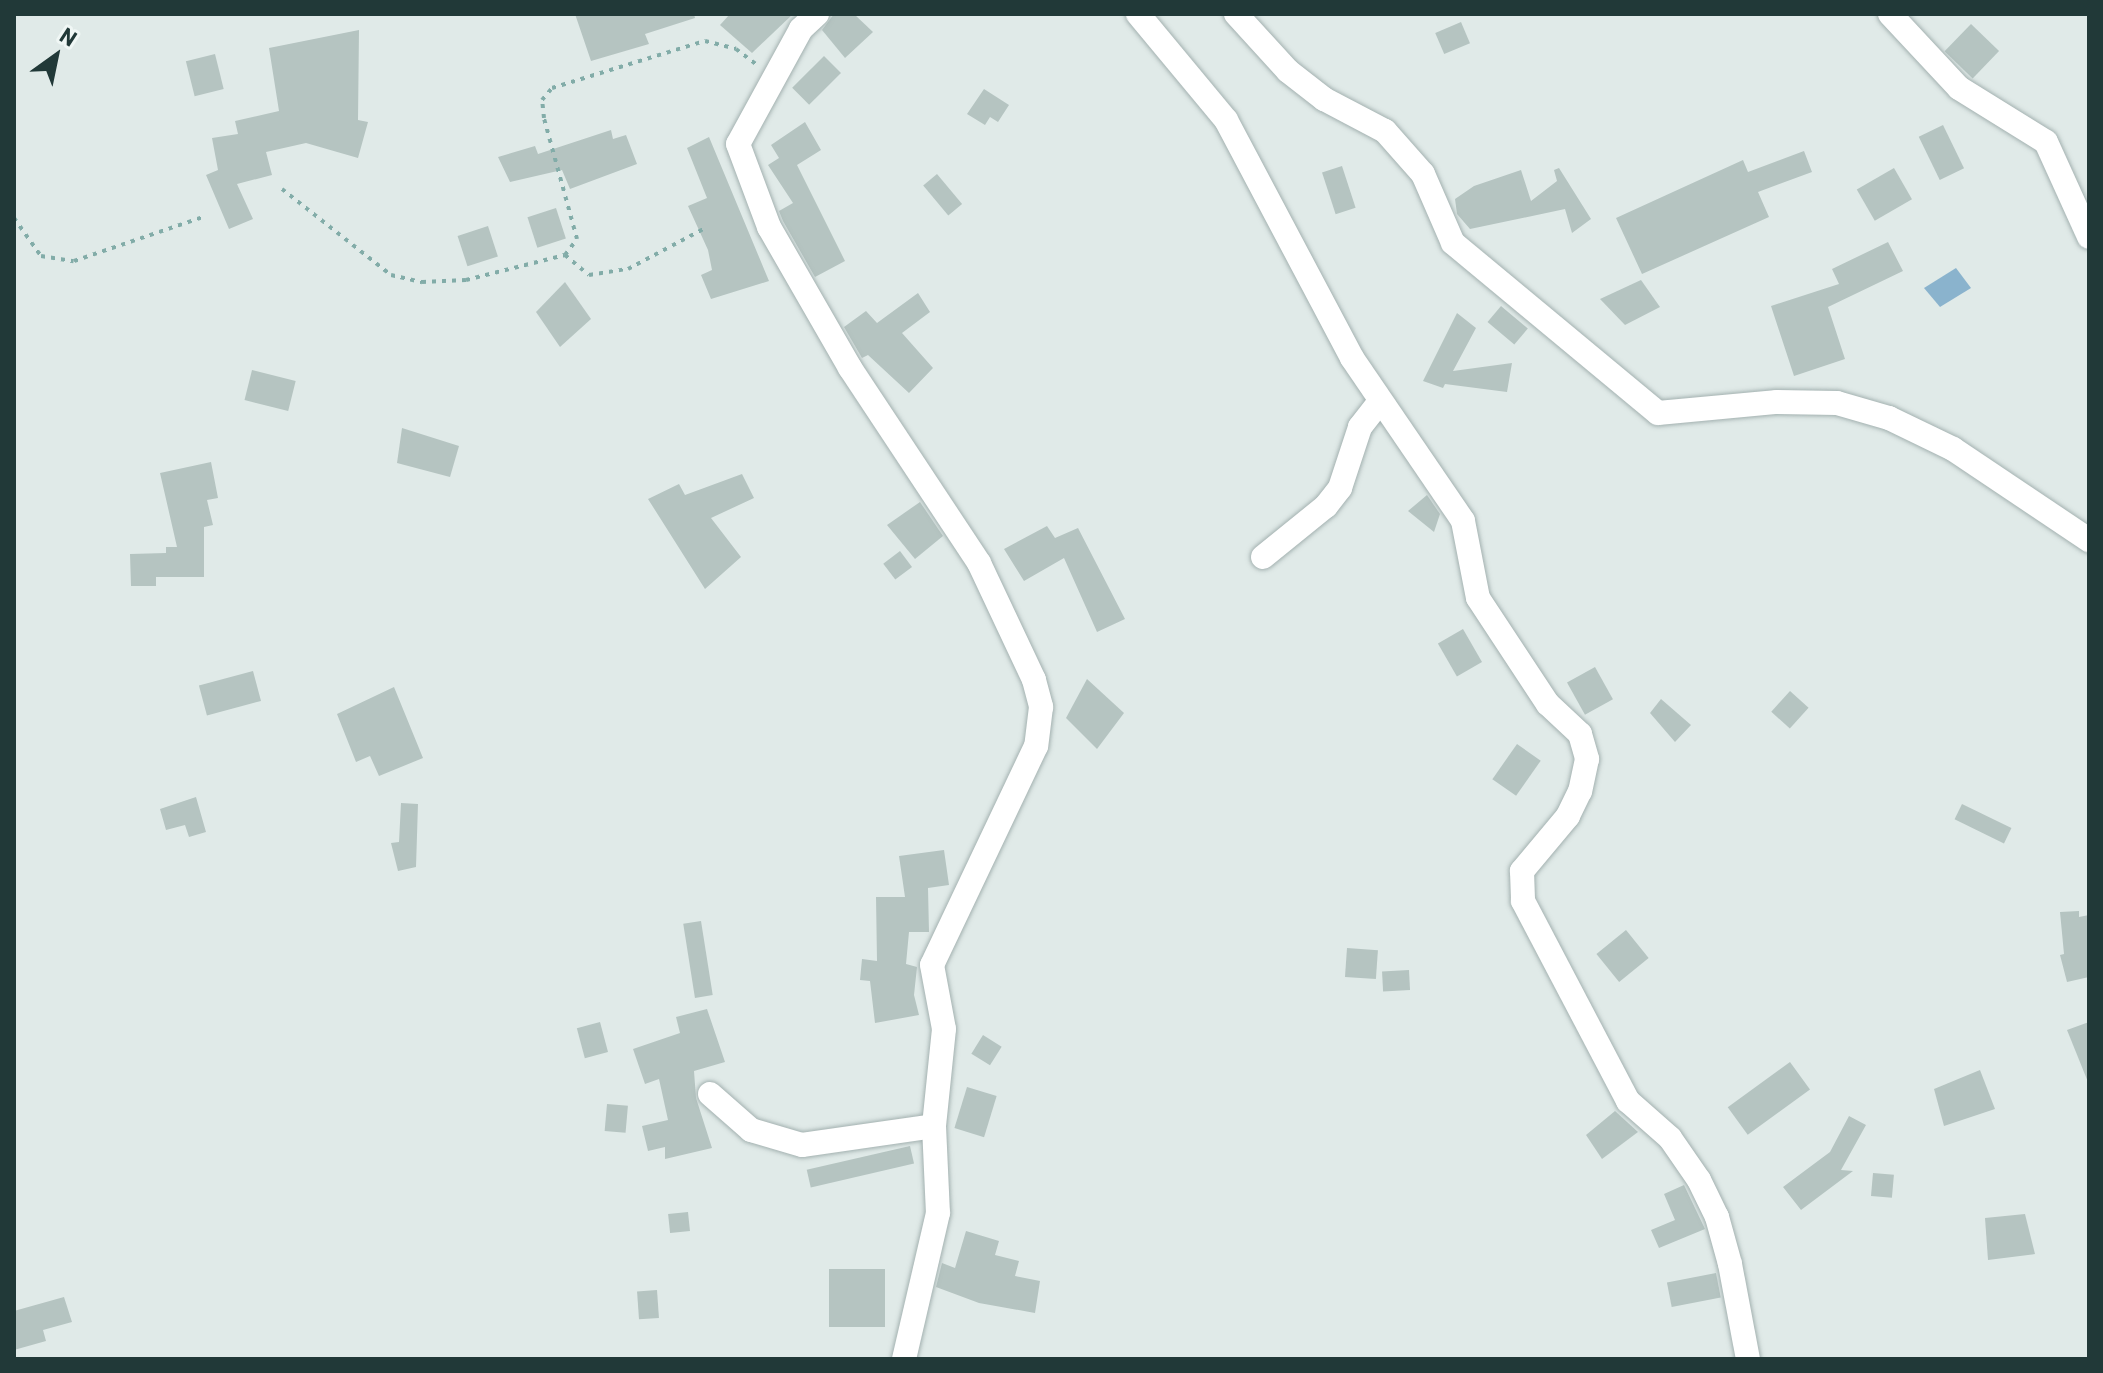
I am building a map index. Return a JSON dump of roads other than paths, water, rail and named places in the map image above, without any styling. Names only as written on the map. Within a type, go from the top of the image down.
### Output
[{"type":"street","points":[[817,14],[801,29],[738,144],[769,227],[850,368],[979,563],[1034,680],[1041,707],[1036,746],[932,965],[944,1029],[934,1126],[938,1213],[904,1359]]},
{"type":"street","points":[[1138,14],[1226,120],[1352,358],[1380,401],[1411,439],[1463,521],[1478,598],[1548,704],[1580,734],[1587,759],[1580,791],[1568,816],[1522,871],[1523,901],[1628,1101],[1670,1138],[1699,1180],[1717,1217],[1730,1264],[1748,1359]]},
{"type":"street","points":[[1236,14],[1288,71],[1324,99],[1385,131],[1423,174],[1453,243],[1658,413],[1777,402],[1837,403],[1889,418],[1953,449],[2089,540]]},
{"type":"street","points":[[1890,14],[1959,88],[2046,142],[2089,237]]},
{"type":"street","points":[[1263,557],[1326,506],[1340,488],[1360,427],[1380,401]]},
{"type":"street","points":[[710,1094],[751,1130],[802,1145],[934,1126]]},
{"type":"water","points":[[1956,268],[1971,288],[1940,307],[1924,288]]}]
